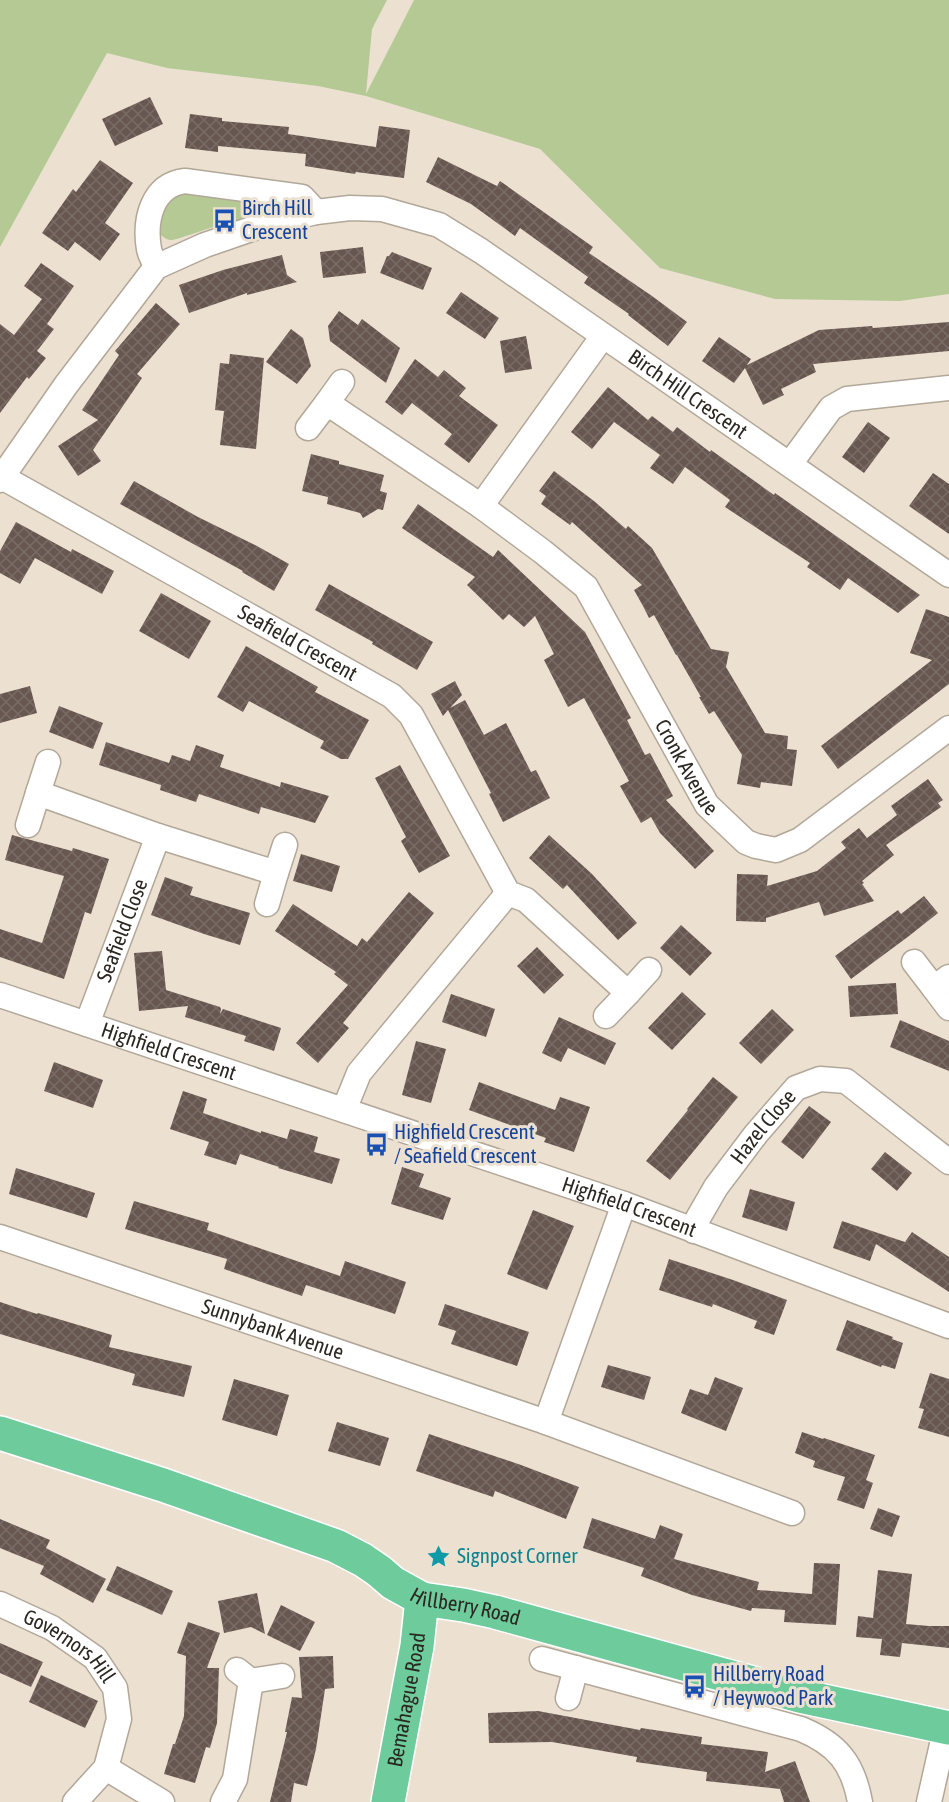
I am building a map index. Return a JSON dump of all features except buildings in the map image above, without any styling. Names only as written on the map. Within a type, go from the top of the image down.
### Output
[{"type":"highway","name":"Hillberry Road","points":[[0,1433],[174,1489],[336,1546],[363,1560],[393,1583],[422,1599],[495,1612],[800,1696],[947,1727]]},
{"type":"highway","name":"Bemahague Road","points":[[388,1802],[417,1646],[422,1599]]},
{"type":"street","points":[[156,267],[149,251],[147,230],[154,203],[163,189],[174,182],[185,181],[302,197],[316,212]]},
{"type":"street","name":"Birch Hill Crescent","points":[[1,479],[66,385],[156,267],[205,245],[253,228],[316,212],[350,208],[382,209],[440,225],[481,250],[949,575]]},
{"type":"street","points":[[481,506],[603,336]]},
{"type":"street","points":[[308,428],[342,382]]},
{"type":"street","points":[[790,464],[831,408],[847,399],[949,388]]},
{"type":"street","name":"Cronk Avenue","points":[[327,403],[481,506],[586,587],[707,805],[746,842],[776,849],[800,840],[949,728]]},
{"type":"street","name":"Seafield Crescent","points":[[1,479],[392,696],[411,715],[508,893]]},
{"type":"street","points":[[28,825],[48,762]]},
{"type":"street","points":[[38,793],[158,836],[276,873]]},
{"type":"street","name":"Seafield Close","points":[[87,1024],[158,836]]},
{"type":"street","points":[[267,904],[285,845]]},
{"type":"street","points":[[344,1110],[359,1073],[508,893],[526,900],[628,993]]},
{"type":"street","points":[[914,962],[942,983],[949,1008]]},
{"type":"street","points":[[606,1016],[649,970]]},
{"type":"street","name":"Highfield Crescent","points":[[0,995],[624,1204],[949,1326]]},
{"type":"street","name":"Hazel Close","points":[[694,1231],[697,1220],[716,1187],[756,1134],[796,1088],[820,1079],[846,1081],[949,1162]]},
{"type":"street","points":[[546,1422],[624,1204]]},
{"type":"street","name":"Sunnybank Avenue","points":[[0,1237],[546,1422],[792,1513]]},
{"type":"street","name":"Governors Hill","points":[[0,1604],[52,1628],[94,1658],[115,1688],[119,1719],[106,1768],[75,1802]]},
{"type":"street","points":[[542,1659],[801,1729],[826,1741],[843,1759],[855,1780],[860,1802]]},
{"type":"street","points":[[568,1698],[576,1668]]},
{"type":"street","points":[[223,1802],[235,1779],[244,1675],[282,1676]]},
{"type":"street","points":[[929,1802],[947,1727]]},
{"type":"street","points":[[106,1768],[162,1802]]},
{"type":"green space","points":[[0,0],[387,0],[372,29],[366,94],[414,0],[949,0],[949,294],[900,301],[775,299],[660,268],[540,149],[366,96],[318,86],[167,68],[107,53],[0,247]]},
{"type":"green space","points":[[181,190],[271,204],[266,213],[230,222],[228,212],[214,215],[216,226],[169,240],[162,236],[157,228],[159,209]]},
{"type":"place","name":"Birch Hill Crescent","points":[[224,220]]},
{"type":"place","name":"Highfield Crescent / Seafield Crescent","points":[[376,1144]]},
{"type":"place","name":"Signpost Corner","points":[[439,1556]]},
{"type":"place","name":"Hillberry Road / Heywood Park","points":[[695,1686]]}]
